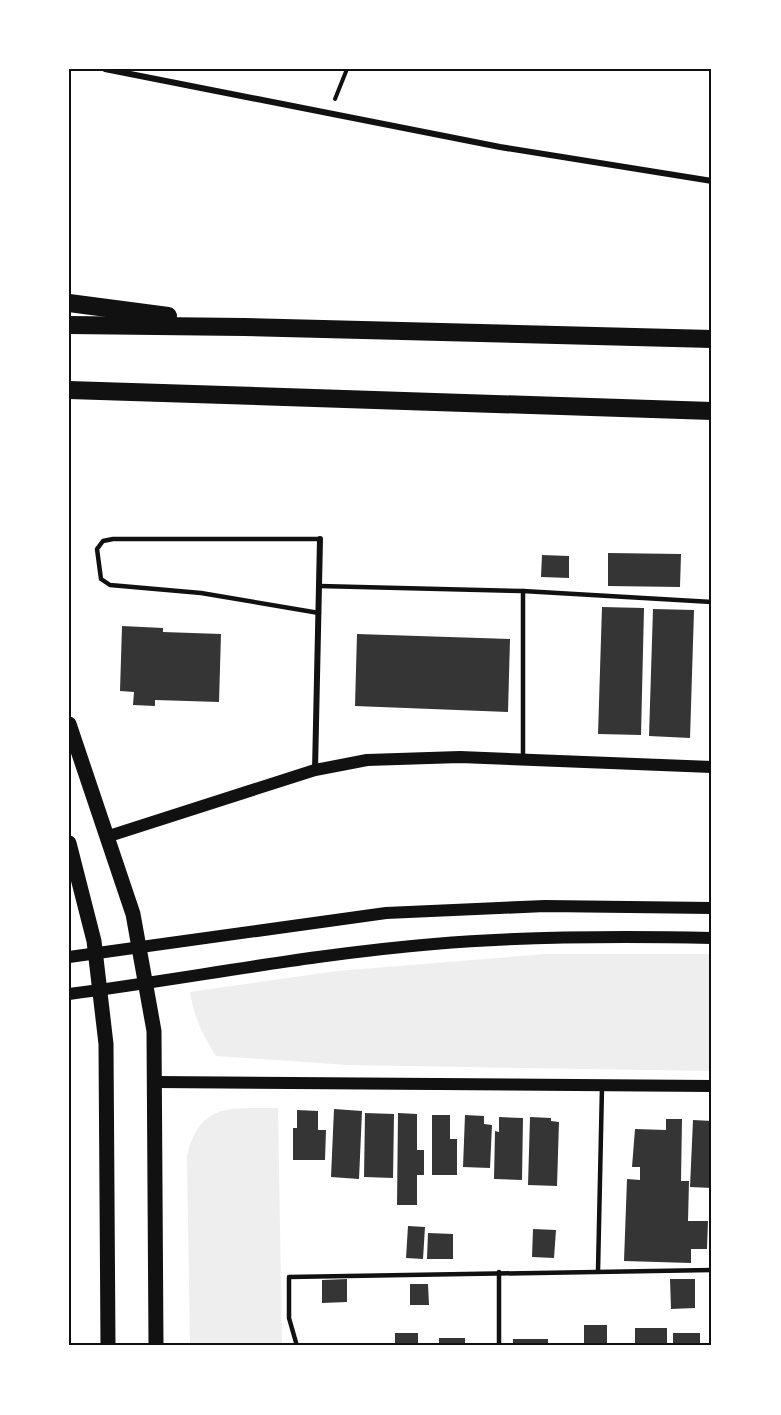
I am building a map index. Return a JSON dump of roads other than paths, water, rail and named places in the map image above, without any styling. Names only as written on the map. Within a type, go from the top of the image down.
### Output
[{"type":"highway","points":[[69,303],[244,327]]},
{"type":"highway","points":[[69,325],[244,327],[712,339]]},
{"type":"highway","points":[[75,390],[712,411]]},
{"type":"main road","points":[[69,724],[133,914],[154,1031],[156,1346]]},
{"type":"main road","points":[[106,837],[315,770],[367,760],[415,757],[712,766]]},
{"type":"main road","points":[[69,843],[89,918],[104,1021],[108,1346]]},
{"type":"main road","points":[[69,957],[386,913],[545,906],[712,908]]},
{"type":"main road","points":[[69,994],[303,959],[433,944],[616,936],[712,938]]},
{"type":"main road","points":[[155,1082],[712,1086]]},
{"type":"street","points":[[105,69],[500,147],[712,181]]},
{"type":"street","points":[[315,770],[320,539]]},
{"type":"lane","points":[[319,613],[201,593],[110,585],[101,579],[97,549],[104,541],[113,538],[320,539]]},
{"type":"lane","points":[[320,586],[523,591],[712,602]]},
{"type":"lane","points":[[523,591],[523,759]]},
{"type":"lane","points":[[598,1271],[602,1084]]},
{"type":"lane","points":[[297,1346],[289,1318],[289,1277],[712,1270]]},
{"type":"lane","points":[[499,1272],[499,1346]]}]
